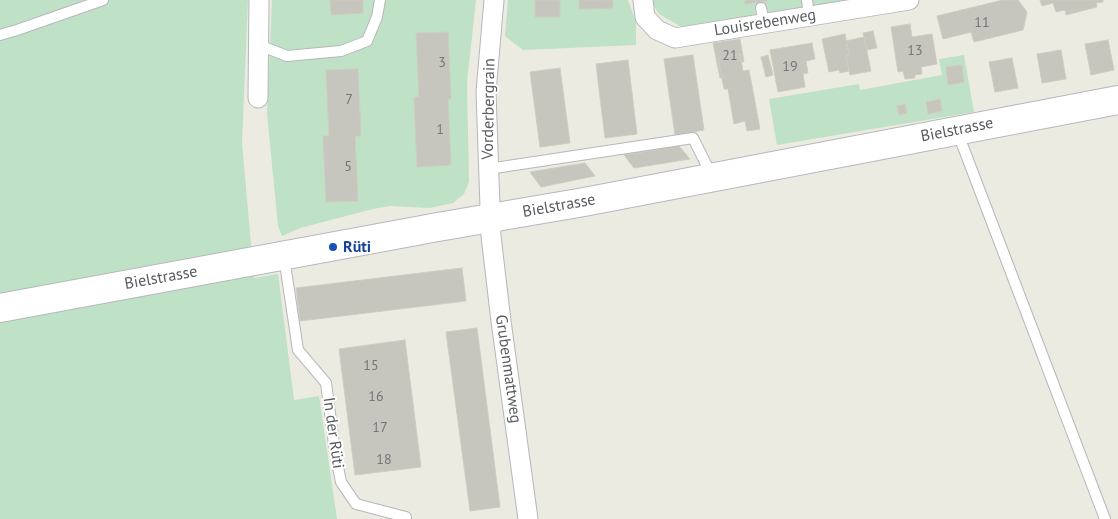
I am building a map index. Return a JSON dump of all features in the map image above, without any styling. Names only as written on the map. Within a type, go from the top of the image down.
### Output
[{"type":"main road","name":"Bielstrasse","points":[[0,308],[490,219],[1118,100]]},
{"type":"street","points":[[258,98],[260,0]]},
{"type":"street","name":"Vorderbergrain","points":[[490,219],[486,92],[494,0]]},
{"type":"street","name":"Louisrebenweg","points":[[643,0],[645,17],[656,30],[675,38],[763,16],[808,8],[909,0]]},
{"type":"street","name":"Grubenmattweg","points":[[490,219],[501,321],[528,519]]},
{"type":"lane","points":[[0,35],[103,0]]},
{"type":"lane","points":[[259,45],[287,56],[341,51],[350,48],[366,41],[377,17],[380,0]]},
{"type":"lane","points":[[957,130],[1105,519]]},
{"type":"lane","points":[[488,168],[692,138],[713,177]]},
{"type":"lane","name":"In der Rüti","points":[[284,256],[298,350],[326,383],[341,482],[356,504],[406,517]]},
{"type":"green space","points":[[0,0],[248,0],[242,143],[254,278],[278,274],[294,400],[319,396],[337,519],[0,519]]},
{"type":"green space","points":[[272,0],[476,0],[467,82],[469,182],[464,194],[453,203],[430,208],[390,206],[373,209],[300,228],[282,236],[278,226],[267,113]]},
{"type":"green space","points":[[508,0],[628,0],[636,22],[636,45],[523,50],[505,36]]},
{"type":"green space","points":[[650,0],[868,0],[688,31],[659,14]]},
{"type":"green space","points":[[964,55],[974,112],[777,145],[769,99],[859,84],[860,90],[942,75],[939,59]]},
{"type":"building","points":[[330,0],[363,0],[363,13],[331,15]]},
{"type":"building","points":[[535,0],[560,0],[560,17],[535,17]]},
{"type":"building","points":[[579,0],[613,0],[613,8],[579,9]]},
{"type":"building","points":[[745,0],[767,0],[767,1],[745,4]]},
{"type":"building","points":[[1003,0],[1018,0],[1027,12],[1023,30],[974,42],[971,32],[943,39],[937,16]]},
{"type":"building","points":[[1040,0],[1103,0],[1103,2],[1096,3],[1097,7],[1066,15],[1065,10],[1056,12],[1053,3],[1042,6]]},
{"type":"building","points":[[910,24],[912,37],[932,34],[937,64],[921,67],[922,74],[915,75],[915,78],[905,79],[903,71],[898,72],[891,27]]},
{"type":"building","points":[[873,31],[877,48],[867,50],[863,33]]},
{"type":"building","points":[[448,32],[451,99],[448,99],[451,165],[417,167],[414,97],[419,97],[416,33]]},
{"type":"building","points":[[845,34],[849,55],[846,55],[849,71],[840,73],[839,70],[829,72],[822,39]]},
{"type":"building","points":[[864,37],[871,71],[850,75],[846,55],[849,55],[846,41]]},
{"type":"building","points":[[740,39],[744,62],[741,62],[740,54],[718,58],[722,78],[720,78],[713,43]]},
{"type":"building","points":[[1108,40],[1114,70],[1091,75],[1085,44]]},
{"type":"building","points":[[812,43],[815,59],[806,61],[808,73],[803,74],[805,87],[778,92],[770,50]]},
{"type":"building","points":[[1061,50],[1066,79],[1042,83],[1037,54]]},
{"type":"building","points":[[740,54],[743,71],[749,70],[760,129],[747,131],[745,121],[734,124],[728,89],[724,89],[718,58]]},
{"type":"building","points":[[693,55],[704,130],[675,135],[664,59]]},
{"type":"building","points":[[768,55],[773,75],[766,77],[761,57]]},
{"type":"building","points":[[1012,58],[1018,88],[995,92],[989,62]]},
{"type":"building","points":[[628,60],[637,134],[605,138],[596,64]]},
{"type":"building","points":[[962,65],[964,82],[948,85],[946,67]]},
{"type":"building","points":[[560,68],[570,143],[540,147],[530,72]]},
{"type":"building","points":[[358,69],[361,136],[355,136],[358,201],[326,202],[323,136],[329,136],[326,70]]},
{"type":"building","points":[[940,99],[942,111],[928,114],[926,102]]},
{"type":"building","points":[[905,104],[907,113],[899,115],[897,106]]},
{"type":"building","points":[[679,146],[690,159],[634,168],[624,155]]},
{"type":"building","points":[[585,163],[595,176],[541,187],[530,172]]},
{"type":"building","points":[[462,268],[466,301],[300,321],[296,288]]},
{"type":"building","points":[[477,328],[500,507],[470,511],[446,332]]},
{"type":"building","points":[[405,340],[421,467],[355,475],[339,349]]},
{"type":"place","name":"Rüti","points":[[333,247]]}]
